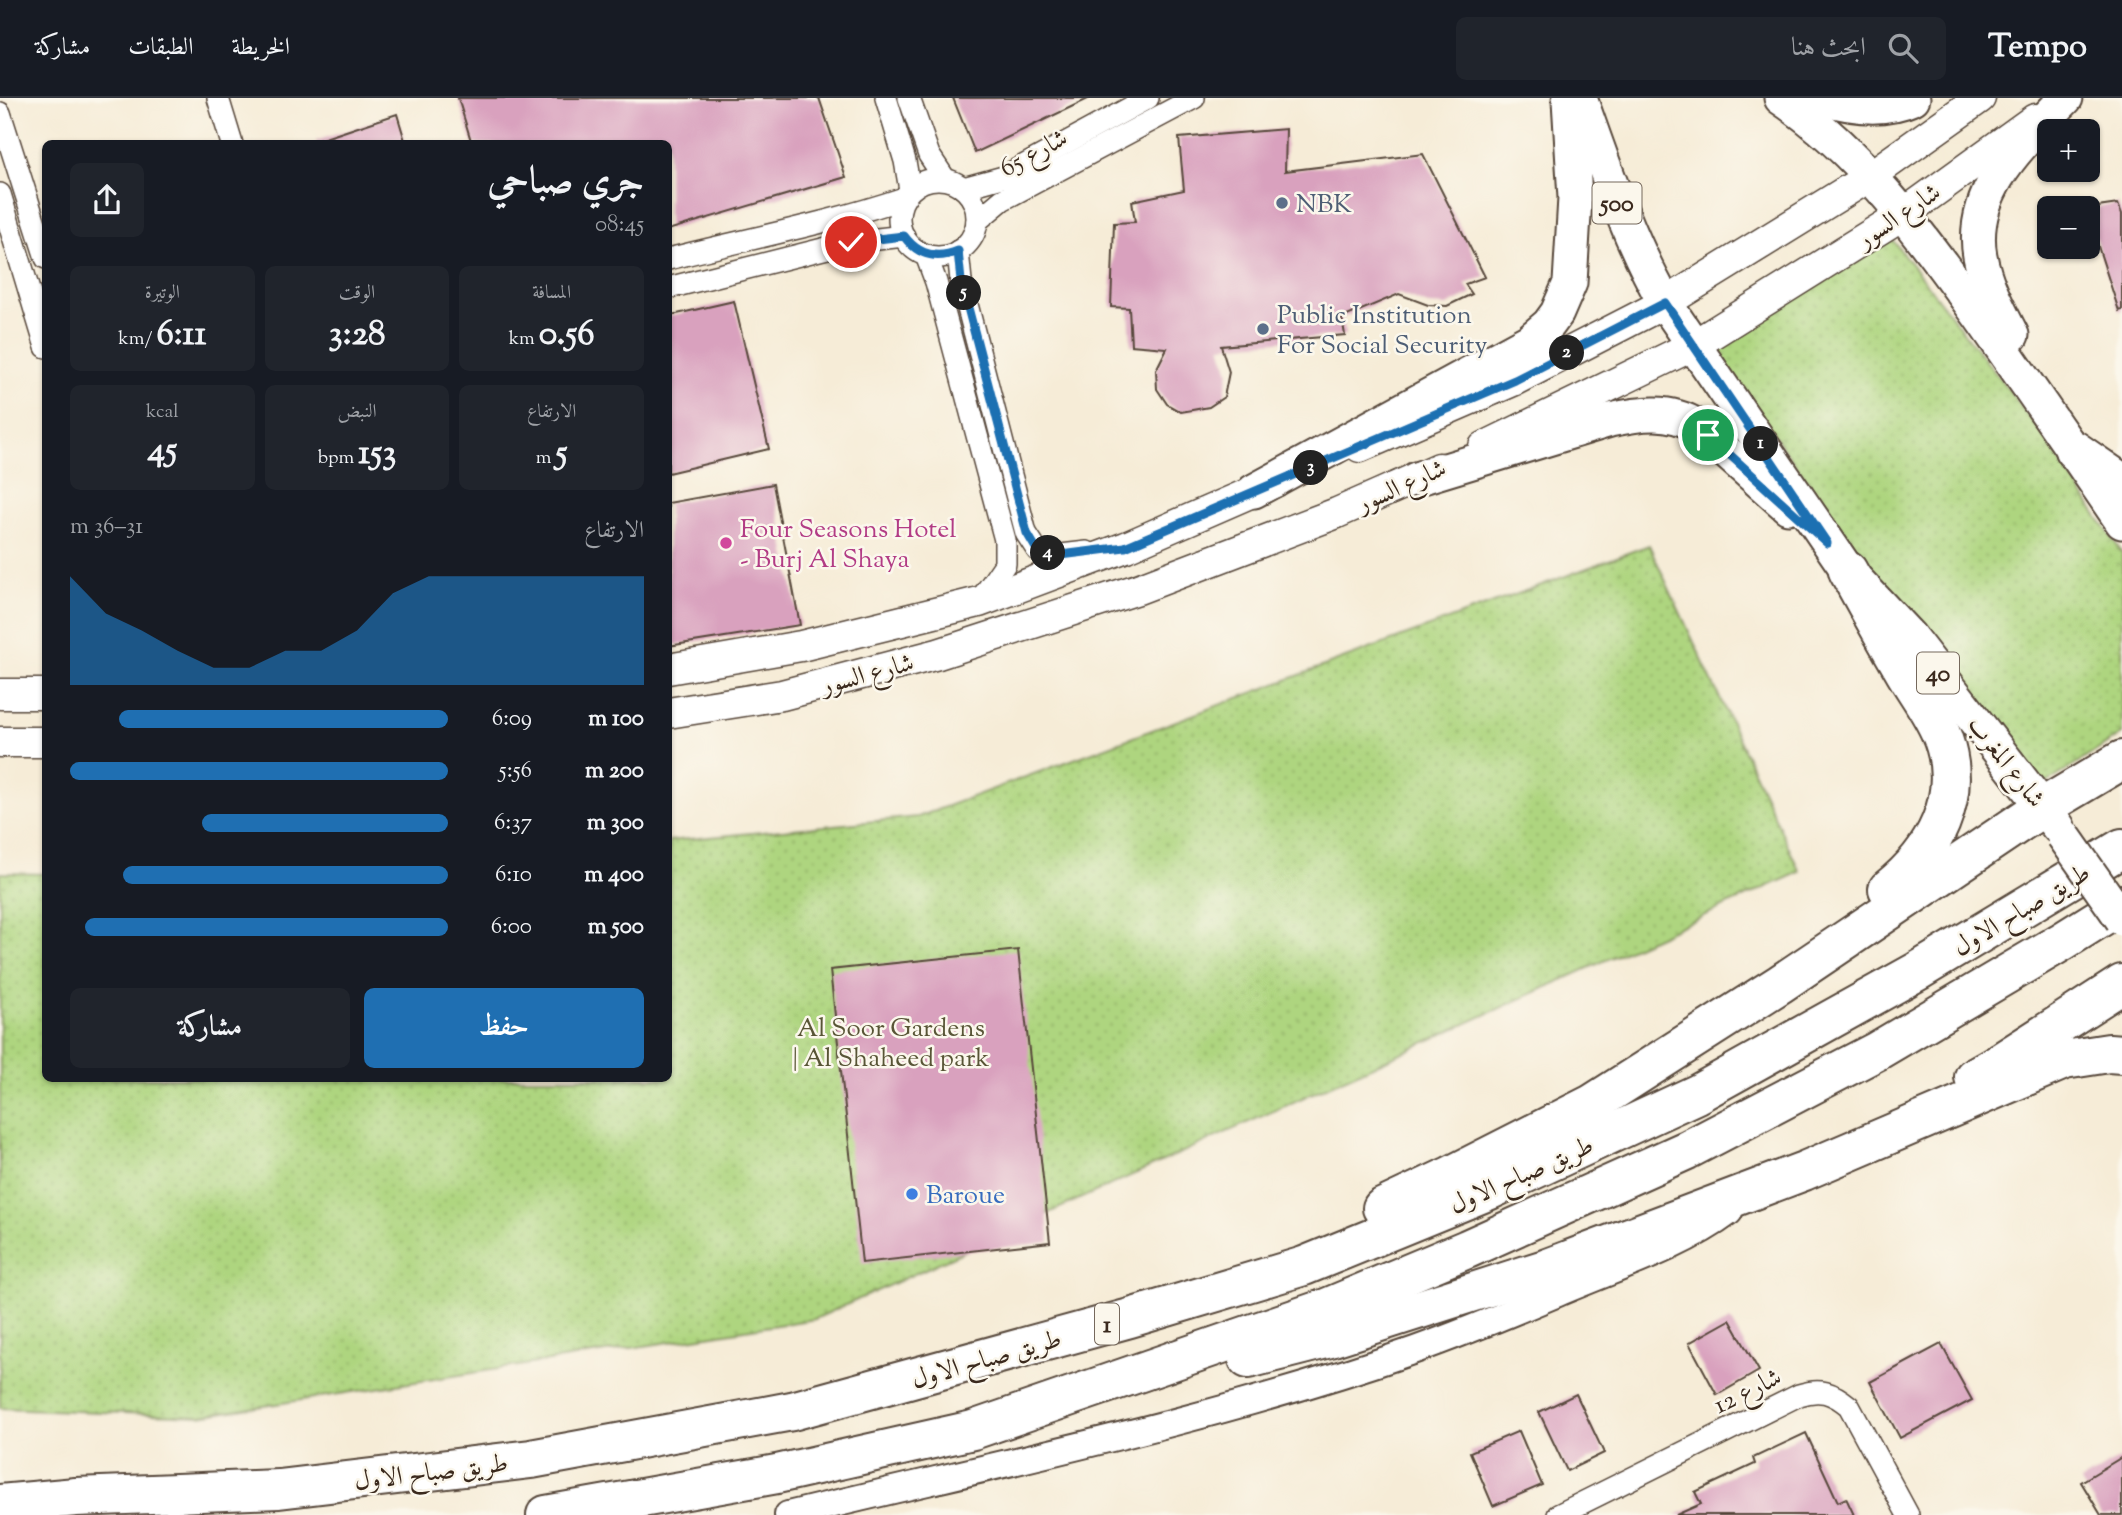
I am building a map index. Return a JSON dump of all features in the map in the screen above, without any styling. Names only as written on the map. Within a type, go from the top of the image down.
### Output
[{"type":"highway","points":[[2066,439],[2122,483]]},
{"type":"highway","points":[[1780,984],[1814,948],[1905,876],[1924,854],[1937,833],[1949,793],[1948,761],[1938,729],[1838,557]]},
{"type":"highway","points":[[1130,1318],[1266,1261],[1450,1176],[1592,1104],[1780,984],[2053,821],[2122,760]]},
{"type":"highway","name":"طريق صباح الاول","points":[[0,1504],[76,1497],[279,1489],[531,1459],[792,1411],[1130,1318],[1304,1266],[1490,1190],[1697,1094],[1918,971],[2122,848]]},
{"type":"highway","name":"طريق صباح الاول","points":[[547,1515],[777,1474],[972,1430],[1326,1308],[1467,1249],[1675,1156],[1877,1051],[2122,904]]},
{"type":"highway","points":[[1804,1171],[2004,1060],[2122,984]]},
{"type":"highway","points":[[972,1430],[1330,1338],[1545,1269],[1804,1171],[2064,1060],[2109,1053],[2122,1054]]},
{"type":"highway","points":[[0,1496],[76,1497]]},
{"type":"main road","points":[[1254,491],[1529,341],[1549,324],[1566,294],[1572,265],[1575,198],[1569,98]]},
{"type":"main road","name":"500","points":[[1580,98],[1621,213],[1649,276],[1665,303]]},
{"type":"main road","points":[[1781,98],[1824,131],[1869,177],[1945,268],[2122,522]]},
{"type":"main road","points":[[1824,98],[1871,107],[1913,98]]},
{"type":"main road","name":"شارع السور","points":[[672,668],[801,646],[979,602],[1125,547],[1416,424],[1515,380],[1665,303],[1869,177],[1980,98]]},
{"type":"main road","points":[[2065,98],[2016,151],[1996,178],[1986,201],[1978,239],[1980,258],[1991,292],[2066,439]]},
{"type":"main road","name":"شارع السور","points":[[672,712],[782,695],[938,654],[1138,589],[1337,513],[1416,479],[1694,345],[1902,215],[2065,98]]},
{"type":"main road","name":"شارع المغرب","points":[[1665,303],[1838,557],[1910,637],[2053,821],[2122,919]]},
{"type":"main road","points":[[1416,479],[1610,420],[1640,414],[1662,414],[1681,418],[1698,426],[1838,557]]},
{"type":"main road","points":[[0,694],[42,694]]},
{"type":"main road","points":[[0,742],[42,742]]},
{"type":"street","points":[[218,98],[231,140]]},
{"type":"street","points":[[886,98],[905,162],[907,194],[899,217],[904,236],[917,250],[937,257],[958,251],[971,238],[977,221],[976,208],[971,197],[954,184],[929,155],[909,98]]},
{"type":"street","name":"شارع 65","points":[[954,184],[1003,177],[1148,98]]},
{"type":"street","name":"شارع 65","points":[[977,221],[1002,201],[1194,98]]},
{"type":"street","points":[[0,113],[42,245]]},
{"type":"street","points":[[672,259],[845,218],[907,194],[926,181],[954,184]]},
{"type":"street","points":[[0,194],[42,334]]},
{"type":"street","points":[[672,287],[851,242],[904,236]]},
{"type":"street","points":[[958,251],[961,281],[1027,533],[1037,550],[1061,555],[1125,547]]},
{"type":"street","points":[[926,255],[936,282],[1005,540],[1005,564],[979,602]]},
{"type":"street","points":[[788,1515],[1119,1437],[1265,1397],[1416,1350],[1538,1301],[1699,1231],[1733,1209],[1743,1194]]},
{"type":"street","name":"شارع 12","points":[[1558,1515],[1799,1395],[1823,1391],[1835,1395],[1849,1406],[1908,1515]]},
{"type":"green space","points":[[1888,234],[2041,432],[2122,553],[2122,734],[2044,785],[1876,577],[1711,347]]},
{"type":"green space","name":"Al Soor Gardens | Al Shaheed park","points":[[1649,545],[1800,872],[815,1319],[200,1416],[0,1408],[0,873],[42,874],[42,1082],[672,1082],[672,841],[918,817]]},
{"type":"building","points":[[458,98],[819,98],[846,177],[672,229],[672,140],[471,140]]},
{"type":"building","points":[[953,98],[1090,98],[975,153]]},
{"type":"building","points":[[397,114],[405,140],[319,140]]},
{"type":"building","points":[[1286,129],[1285,171],[1423,154],[1485,277],[1465,284],[1472,294],[1447,306],[1428,305],[1399,294],[1342,318],[1345,335],[1221,346],[1229,372],[1224,397],[1209,407],[1181,412],[1167,404],[1157,389],[1156,370],[1167,348],[1131,345],[1129,308],[1111,307],[1114,223],[1135,222],[1132,201],[1184,190],[1179,138]]},
{"type":"building","points":[[2118,204],[2122,214],[2122,310],[2119,311],[2100,252],[2100,207]]},
{"type":"building","points":[[734,301],[769,449],[672,472],[672,315]]},
{"type":"building","name":"Four Seasons Hotel - Burj Al Shaya","points":[[773,484],[800,625],[672,645],[672,502]]},
{"type":"building","points":[[1018,950],[1050,1242],[862,1263],[830,970]]},
{"type":"building","points":[[1730,1320],[1759,1371],[1717,1395],[1689,1343]]},
{"type":"building","points":[[1941,1344],[1972,1400],[1900,1438],[1870,1382]]},
{"type":"building","points":[[1576,1394],[1604,1453],[1567,1471],[1539,1412]]},
{"type":"building","points":[[1519,1431],[1542,1485],[1493,1506],[1470,1452]]},
{"type":"building","points":[[1806,1433],[1838,1502],[1846,1498],[1854,1515],[1676,1515],[1701,1504],[1695,1492],[1755,1464],[1753,1458]]},
{"type":"building","points":[[2122,1457],[2122,1515],[2101,1515],[2081,1482]]},
{"type":"place","name":"NBK","points":[[1282,203]]},
{"type":"place","name":"Public Institution For Social Security","points":[[1263,329]]},
{"type":"place","name":"Four Seasons Hotel - Burj Al Shaya","points":[[726,543]]},
{"type":"place","name":"Baroue","points":[[912,1194]]},
{"type":"route","points":[[851,242],[904,236],[910,244],[926,255],[937,257],[958,251],[961,281],[1027,533],[1037,550],[1061,555],[1125,547],[1515,380],[1665,303],[1827,543],[1708,435]]}]
